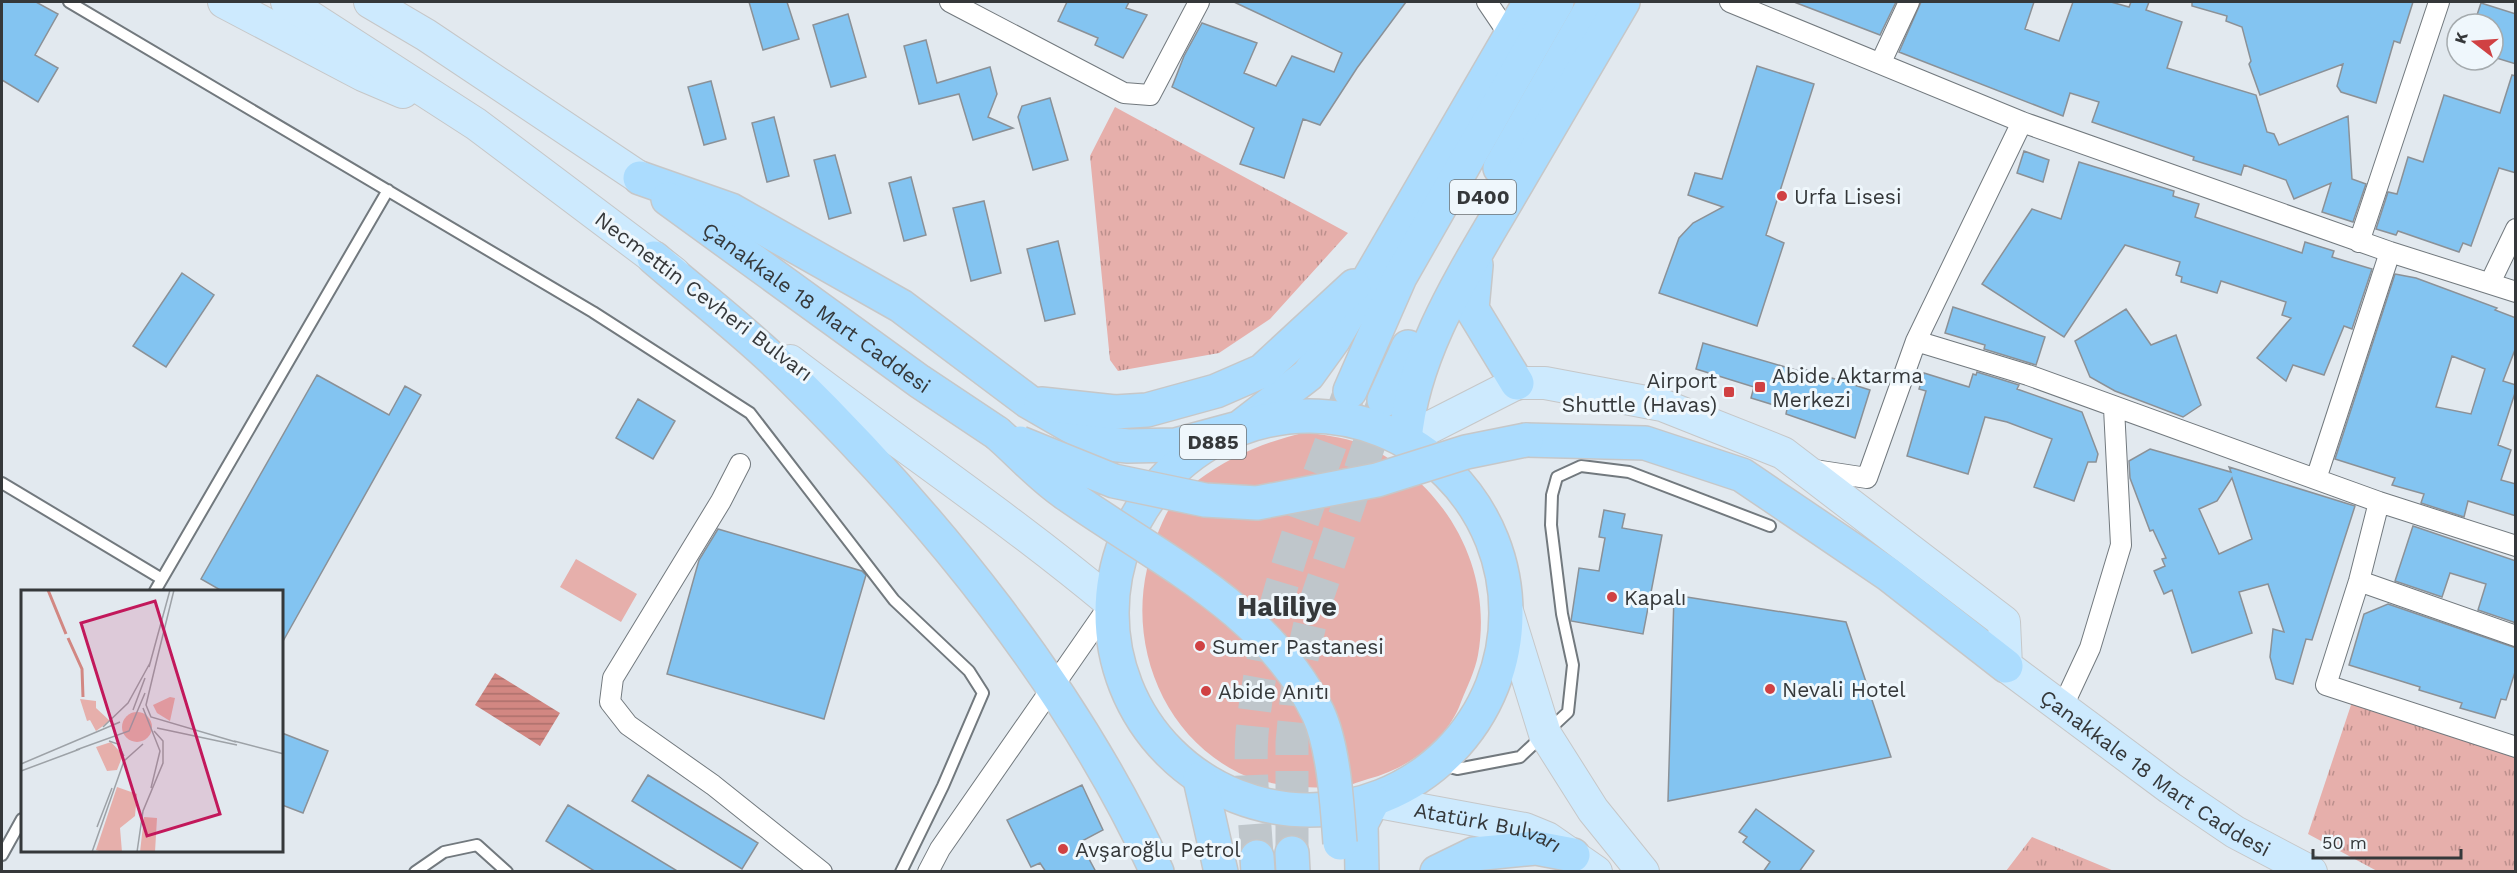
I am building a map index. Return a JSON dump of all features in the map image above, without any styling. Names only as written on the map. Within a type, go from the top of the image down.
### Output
[{"type":"highway","points":[[640,178],[731,210],[901,306],[1029,402],[1100,443],[1128,446],[1176,445],[1239,428],[1308,375],[1334,339],[1530,2]]},
{"type":"highway","name":"D400","points":[[1350,391],[1400,277],[1557,2]]},
{"type":"highway","name":"D400","points":[[1384,400],[1456,245],[1595,2]]},
{"type":"highway","points":[[1405,440],[1408,406],[1426,348],[1478,251],[1623,2]]},
{"type":"highway","name":"Çanakkale 18 Mart Caddesi","points":[[640,178],[919,381],[997,433]]},
{"type":"highway","points":[[1478,251],[1472,309],[1516,383]]},
{"type":"highway","points":[[654,258],[787,372],[899,489],[1019,638],[1053,687],[1135,822],[1157,872]]},
{"type":"highway","points":[[1029,402],[1115,412],[1147,410],[1216,391],[1262,371],[1376,267]]},
{"type":"highway","name":"D885","points":[[1295,416],[1306,416],[1352,420],[1405,440],[1439,464],[1467,494],[1484,521],[1502,570],[1507,612],[1502,654],[1489,695],[1467,733],[1437,764],[1407,786],[1372,801],[1313,812],[1254,804],[1200,779],[1150,732],[1120,671],[1111,603],[1123,547],[1150,496],[1189,455],[1239,428],[1295,416]]},
{"type":"highway","points":[[997,433],[1114,481],[1205,500],[1257,503],[1377,480],[1466,452],[1526,440],[1645,442],[1742,475],[1888,574],[2006,666]]},
{"type":"highway","points":[[997,433],[1063,492],[1137,539],[1233,608],[1277,652],[1294,673],[1319,715],[1337,794],[1340,857]]},
{"type":"highway","points":[[1200,779],[1221,872]]},
{"type":"highway","points":[[1362,872],[1361,824],[1372,801]]},
{"type":"highway","points":[[1437,872],[1474,854],[1536,848],[1584,863]]},
{"type":"main road","points":[[224,2],[363,75],[476,124]]},
{"type":"main road","name":"Necmettin Cevheri Bulvarı","points":[[287,2],[476,124],[928,466],[1018,527],[1111,603]]},
{"type":"main road","points":[[370,2],[426,35],[640,178]]},
{"type":"main road","points":[[392,2],[426,35]]},
{"type":"main road","points":[[1405,440],[1516,383],[1545,383],[1662,405],[1783,453],[1803,468],[2004,622],[2006,666]]},
{"type":"main road","points":[[1507,612],[1545,734],[1593,810],[1643,872]]},
{"type":"main road","name":"Çanakkale 18 Mart Caddesi","points":[[2006,666],[2226,826],[2311,872]]},
{"type":"main road","name":"Atatürk Bulvarı","points":[[1372,801],[1525,829],[1584,863]]},
{"type":"street","points":[[950,2],[1124,93],[1150,95],[1199,2]]},
{"type":"street","points":[[1487,2],[1510,36]]},
{"type":"street","points":[[1730,2],[1881,62],[2022,122],[2359,242],[2516,292]]},
{"type":"street","points":[[1881,62],[1910,2]]},
{"type":"street","points":[[2359,242],[2439,2]]},
{"type":"street","points":[[1803,468],[1867,478],[1916,341],[2022,122]]},
{"type":"street","points":[[2490,283],[2516,229]]},
{"type":"street","points":[[2316,479],[2390,252]]},
{"type":"street","points":[[1916,341],[2028,375],[2379,502],[2516,546]]},
{"type":"street","points":[[2062,708],[2090,648],[2121,545],[2114,408]]},
{"type":"street","points":[[740,464],[721,501],[613,678],[610,702],[628,725],[714,785],[822,872]]},
{"type":"street","points":[[2379,502],[2359,581],[2326,685],[2516,747]]},
{"type":"street","points":[[2359,581],[2516,636]]},
{"type":"street","points":[[928,872],[940,849],[1111,603]]},
{"type":"lane","points":[[69,2],[593,312],[750,413],[894,600],[969,671],[983,693],[943,786],[901,872]]},
{"type":"lane","points":[[156,590],[388,190]]},
{"type":"lane","points":[[1437,764],[1457,769],[1520,757],[1568,712],[1573,665],[1562,614],[1551,525],[1552,495],[1557,477],[1581,466],[1629,472],[1770,526]]},
{"type":"lane","points":[[2,483],[162,579]]},
{"type":"lane","points":[[2,855],[21,821]]},
{"type":"lane","points":[[415,872],[444,852],[477,845],[507,872]]},
{"type":"green space","points":[[1115,107],[1348,233],[1270,319],[1219,353],[1118,371],[1110,360],[1090,156]]},
{"type":"green space","points":[[1306,432],[1359,443],[1389,459],[1415,478],[1438,502],[1456,529],[1470,558],[1478,589],[1481,622],[1477,661],[1455,716],[1446,729],[1436,741],[1411,761],[1383,774],[1340,787],[1300,787],[1260,781],[1239,773],[1213,757],[1190,737],[1172,713],[1158,687],[1148,659],[1143,629],[1143,599],[1147,569],[1158,532],[1176,498],[1210,472],[1236,457],[1276,440]]},
{"type":"green space","points":[[576,559],[637,594],[621,622],[560,587]]},
{"type":"green space","points":[[2353,699],[2515,756],[2515,871],[2377,871],[2308,834]]},
{"type":"green space","points":[[2032,837],[2114,871],[2006,871]]},
{"type":"shaded area","points":[[495,673],[560,713],[540,746],[475,705]]},
{"type":"building","points":[[2,2],[36,2],[58,14],[35,55],[58,68],[38,102],[2,80]]},
{"type":"building","points":[[749,2],[787,2],[799,39],[763,50]]},
{"type":"building","points":[[1067,2],[1129,2],[1126,8],[1147,15],[1123,58],[1095,45],[1098,38],[1058,21]]},
{"type":"building","points":[[1234,2],[1406,2],[1357,68],[1320,125],[1303,119],[1284,178],[1240,164],[1254,128],[1172,87],[1184,56],[1202,23],[1257,43],[1244,73],[1276,86],[1292,56],[1334,72],[1342,53]]},
{"type":"building","points":[[1794,2],[1896,2],[1880,35]]},
{"type":"building","points":[[1921,2],[2034,2],[2025,29],[2059,41],[2073,2],[2111,2],[2129,7],[2131,2],[2149,2],[2146,10],[2182,22],[2167,68],[2256,95],[2267,132],[2274,134],[2279,145],[2348,116],[2352,179],[2366,184],[2353,222],[2322,212],[2331,183],[2294,199],[2286,180],[2244,165],[2241,175],[2193,160],[2194,157],[2092,122],[2099,102],[2070,93],[2063,116],[1899,52]]},
{"type":"building","points":[[2192,2],[2413,2],[2400,43],[2394,41],[2376,103],[2341,92],[2337,86],[2343,64],[2260,95],[2249,64],[2251,61],[2242,27],[2226,21],[2227,16],[2192,6]]},
{"type":"building","points":[[2481,3],[2516,14],[2516,64],[2505,61],[2505,12],[2478,12]]},
{"type":"building","points":[[848,14],[866,77],[831,87],[813,25]]},
{"type":"building","points":[[926,40],[937,83],[990,67],[997,94],[988,117],[1013,128],[973,140],[959,94],[919,104],[904,46]]},
{"type":"building","points":[[1757,66],[1814,84],[1766,235],[1784,243],[1757,326],[1659,293],[1679,238],[1693,223],[1723,207],[1688,195],[1695,173],[1722,179]]},
{"type":"building","points":[[2512,75],[2516,76],[2516,173],[2499,168],[2471,246],[2463,243],[2459,252],[2398,231],[2396,235],[2376,229],[2388,192],[2397,194],[2408,157],[2423,162],[2444,95],[2500,113]]},
{"type":"building","points":[[711,81],[726,139],[704,145],[688,87]]},
{"type":"building","points":[[1050,98],[1068,160],[1033,170],[1018,117],[1022,106]]},
{"type":"building","points":[[774,117],[789,176],[767,182],[752,123]]},
{"type":"building","points":[[2024,151],[2049,160],[2043,182],[2017,173]]},
{"type":"building","points":[[835,155],[851,213],[829,219],[814,160]]},
{"type":"building","points":[[2079,162],[2174,191],[2173,196],[2199,204],[2195,217],[2302,253],[2305,242],[2334,251],[2332,257],[2372,269],[2352,329],[2344,326],[2324,375],[2293,365],[2286,381],[2257,358],[2291,318],[2282,315],[2286,302],[2221,281],[2217,293],[2181,282],[2182,277],[2176,275],[2180,262],[2125,245],[2064,337],[1982,284],[2032,209],[2061,219]]},
{"type":"building","points":[[911,177],[926,235],[904,241],[889,183]]},
{"type":"building","points":[[984,201],[1001,273],[971,281],[953,208]]},
{"type":"building","points":[[1058,241],[1075,314],[1045,321],[1027,249]]},
{"type":"building","points":[[182,273],[214,295],[166,367],[133,346]]},
{"type":"building","points":[[2395,274],[2416,278],[2497,308],[2495,310],[2516,318],[2516,347],[2503,381],[2516,385],[2516,390],[2498,445],[2511,450],[2501,480],[2516,484],[2516,516],[2468,501],[2464,517],[2421,503],[2424,494],[2392,485],[2395,478],[2335,459]],"holes":[[[2452,356],[2485,369],[2471,414],[2436,407]]]},
{"type":"building","points":[[1953,307],[2045,337],[2036,365],[1984,349],[1985,345],[1945,333]]},
{"type":"building","points":[[2126,309],[2151,345],[2176,335],[2201,405],[2183,417],[2115,391],[2090,377],[2075,341]]},
{"type":"building","points":[[1703,343],[1799,371],[1800,368],[1870,390],[1855,438],[1786,414],[1787,409],[1751,398],[1754,387],[1696,369]]},
{"type":"building","points":[[1977,372],[2019,385],[2017,389],[2082,412],[2098,454],[2096,462],[2088,462],[2074,501],[2034,487],[2052,439],[2007,422],[1985,417],[1968,474],[1907,456],[1926,391],[1919,389],[1924,373],[1969,387],[1973,374],[1976,375]]},
{"type":"building","points":[[317,375],[389,415],[405,386],[421,395],[284,639],[284,590],[220,590],[201,579]]},
{"type":"building","points":[[638,399],[675,421],[653,459],[616,438]]},
{"type":"building","points":[[2150,449],[2231,472],[2229,467],[2355,506],[2312,640],[2306,639],[2293,684],[2276,679],[2270,657],[2273,629],[2284,632],[2268,584],[2239,592],[2252,633],[2192,653],[2172,590],[2164,594],[2154,571],[2165,566],[2162,559],[2166,558],[2153,530],[2150,531],[2130,478],[2129,461]],"holes":[[[2232,478],[2252,539],[2219,554],[2199,509],[2217,501]]]},
{"type":"building","name":"Kapalı","points":[[1604,510],[1625,514],[1622,528],[1662,535],[1643,634],[1571,621],[1579,568],[1599,571],[1605,538],[1599,537]]},
{"type":"building","points":[[2413,526],[2516,561],[2516,623],[2478,610],[2486,584],[2450,573],[2442,597],[2395,581]]},
{"type":"building","points":[[718,529],[862,571],[866,575],[824,719],[667,674],[699,560]]},
{"type":"building","name":"Nevali Hotel","points":[[1674,595],[1846,622],[1891,757],[1668,801]]},
{"type":"building","points":[[2388,604],[2516,648],[2516,669],[2506,700],[2501,699],[2495,718],[2460,708],[2462,703],[2419,690],[2420,687],[2349,665],[2364,614]]},
{"type":"building","points":[[284,734],[328,751],[303,813],[284,806]]},
{"type":"building","points":[[648,775],[758,843],[742,869],[632,801]]},
{"type":"building","points":[[1082,785],[1103,830],[1080,842],[1096,872],[1046,872],[1040,863],[1031,867],[1007,820]]},
{"type":"building","points":[[568,805],[679,872],[596,872],[546,841]]},
{"type":"building","points":[[1756,809],[1814,851],[1799,872],[1763,872],[1770,862],[1743,842],[1747,837],[1739,832]]},
{"type":"tunnel","points":[[1257,857],[1251,749],[1266,645],[1290,559],[1350,391]]},
{"type":"tunnel","points":[[1292,853],[1292,742],[1299,671],[1314,607],[1384,400]]},
{"type":"place","name":"Urfa Lisesi","points":[[1782,196]]},
{"type":"place","name":"Abide Aktarma Merkezi","points":[[1760,387]]},
{"type":"place","name":"Airport Shuttle (Havas)","points":[[1729,392]]},
{"type":"place","name":"Kapalı","points":[[1612,597]]},
{"type":"place","name":"Sumer Pastanesi","points":[[1200,646]]},
{"type":"place","name":"Nevali Hotel","points":[[1770,689]]},
{"type":"place","name":"Abide Anıtı","points":[[1206,691]]},
{"type":"place","name":"Avşaroğlu Petrol","points":[[1063,849]]},
{"type":"district","name":"Haliliye","points":[[1287,607]]}]
